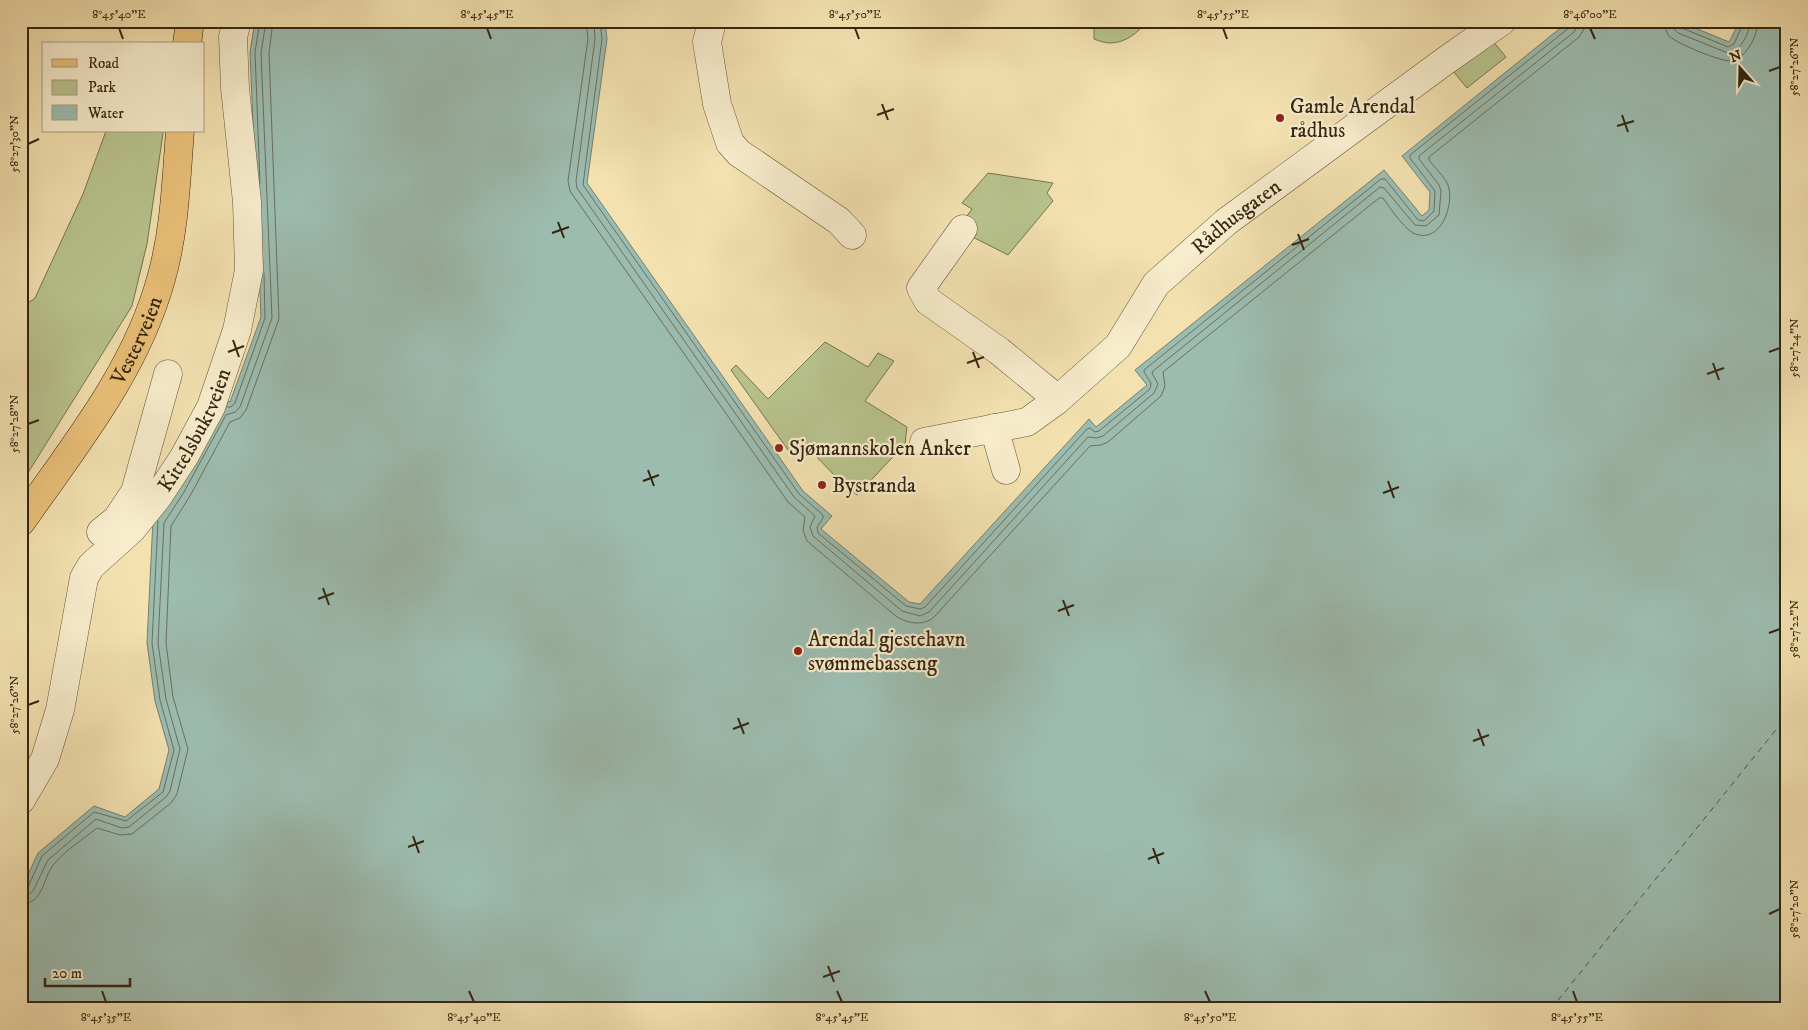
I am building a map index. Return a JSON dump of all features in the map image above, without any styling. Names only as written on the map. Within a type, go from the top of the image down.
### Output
[{"type":"main road","points":[[187,42],[190,21]]},
{"type":"main road","name":"Vesterveien","points":[[21,522],[110,396],[141,336],[161,279],[173,228],[180,132]]},
{"type":"street","name":"Kittelsbuktveien","points":[[21,800],[45,759],[60,710],[69,652],[84,578],[91,566],[132,529],[157,498],[184,456],[211,407],[237,330],[249,270],[247,202],[235,88],[233,36],[236,21]]},
{"type":"street","points":[[712,21],[707,42],[717,104],[730,143],[739,153],[839,221],[852,235]]},
{"type":"street","name":"Rådhusgaten","points":[[924,442],[1027,422],[1056,401],[1118,346],[1156,284],[1226,222],[1502,21]]},
{"type":"street","points":[[963,229],[921,288],[928,301],[999,352],[1049,392],[1056,401]]},
{"type":"street","points":[[69,652],[64,640],[59,610],[66,583],[74,562],[87,545],[117,519],[136,492],[168,374]]},
{"type":"street","points":[[994,428],[1006,470]]},
{"type":"green space","points":[[1109,21],[1147,21],[1140,30],[1116,43],[1102,42],[1094,39],[1094,25]]},
{"type":"green space","points":[[1491,39],[1506,57],[1467,88],[1452,70]]},
{"type":"green space","points":[[106,132],[162,132],[147,244],[132,306],[21,484],[21,308],[35,298],[83,194]]},
{"type":"green space","points":[[988,173],[1053,183],[1047,193],[1053,201],[1008,255],[957,229],[972,209],[962,203]]},
{"type":"green space","points":[[825,342],[868,367],[878,353],[894,361],[865,401],[907,427],[905,444],[857,495],[839,480],[810,450],[796,447],[788,450],[731,370],[736,365],[768,399]]},
{"type":"water","points":[[255,21],[605,21],[607,39],[587,183],[803,491],[832,516],[821,529],[909,602],[920,604],[1089,419],[1096,427],[1147,385],[1135,370],[1384,170],[1422,216],[1429,210],[1430,192],[1402,156],[1569,21],[1678,21],[1729,42],[1740,21],[1787,21],[1787,1009],[21,1009],[21,890],[38,853],[94,806],[125,817],[159,789],[169,750],[155,701],[147,643],[153,519],[221,399],[230,402],[261,317],[250,52]]},
{"type":"ferry route","points":[[1551,1009],[1787,716]]},
{"type":"place","name":"Gamle Arendal rådhus","points":[[1280,118]]},
{"type":"place","name":"Sjømannskolen Anker","points":[[779,448]]},
{"type":"place","name":"Bystranda","points":[[822,485]]},
{"type":"place","name":"Arendal gjestehavn svømmebasseng","points":[[798,651]]}]
